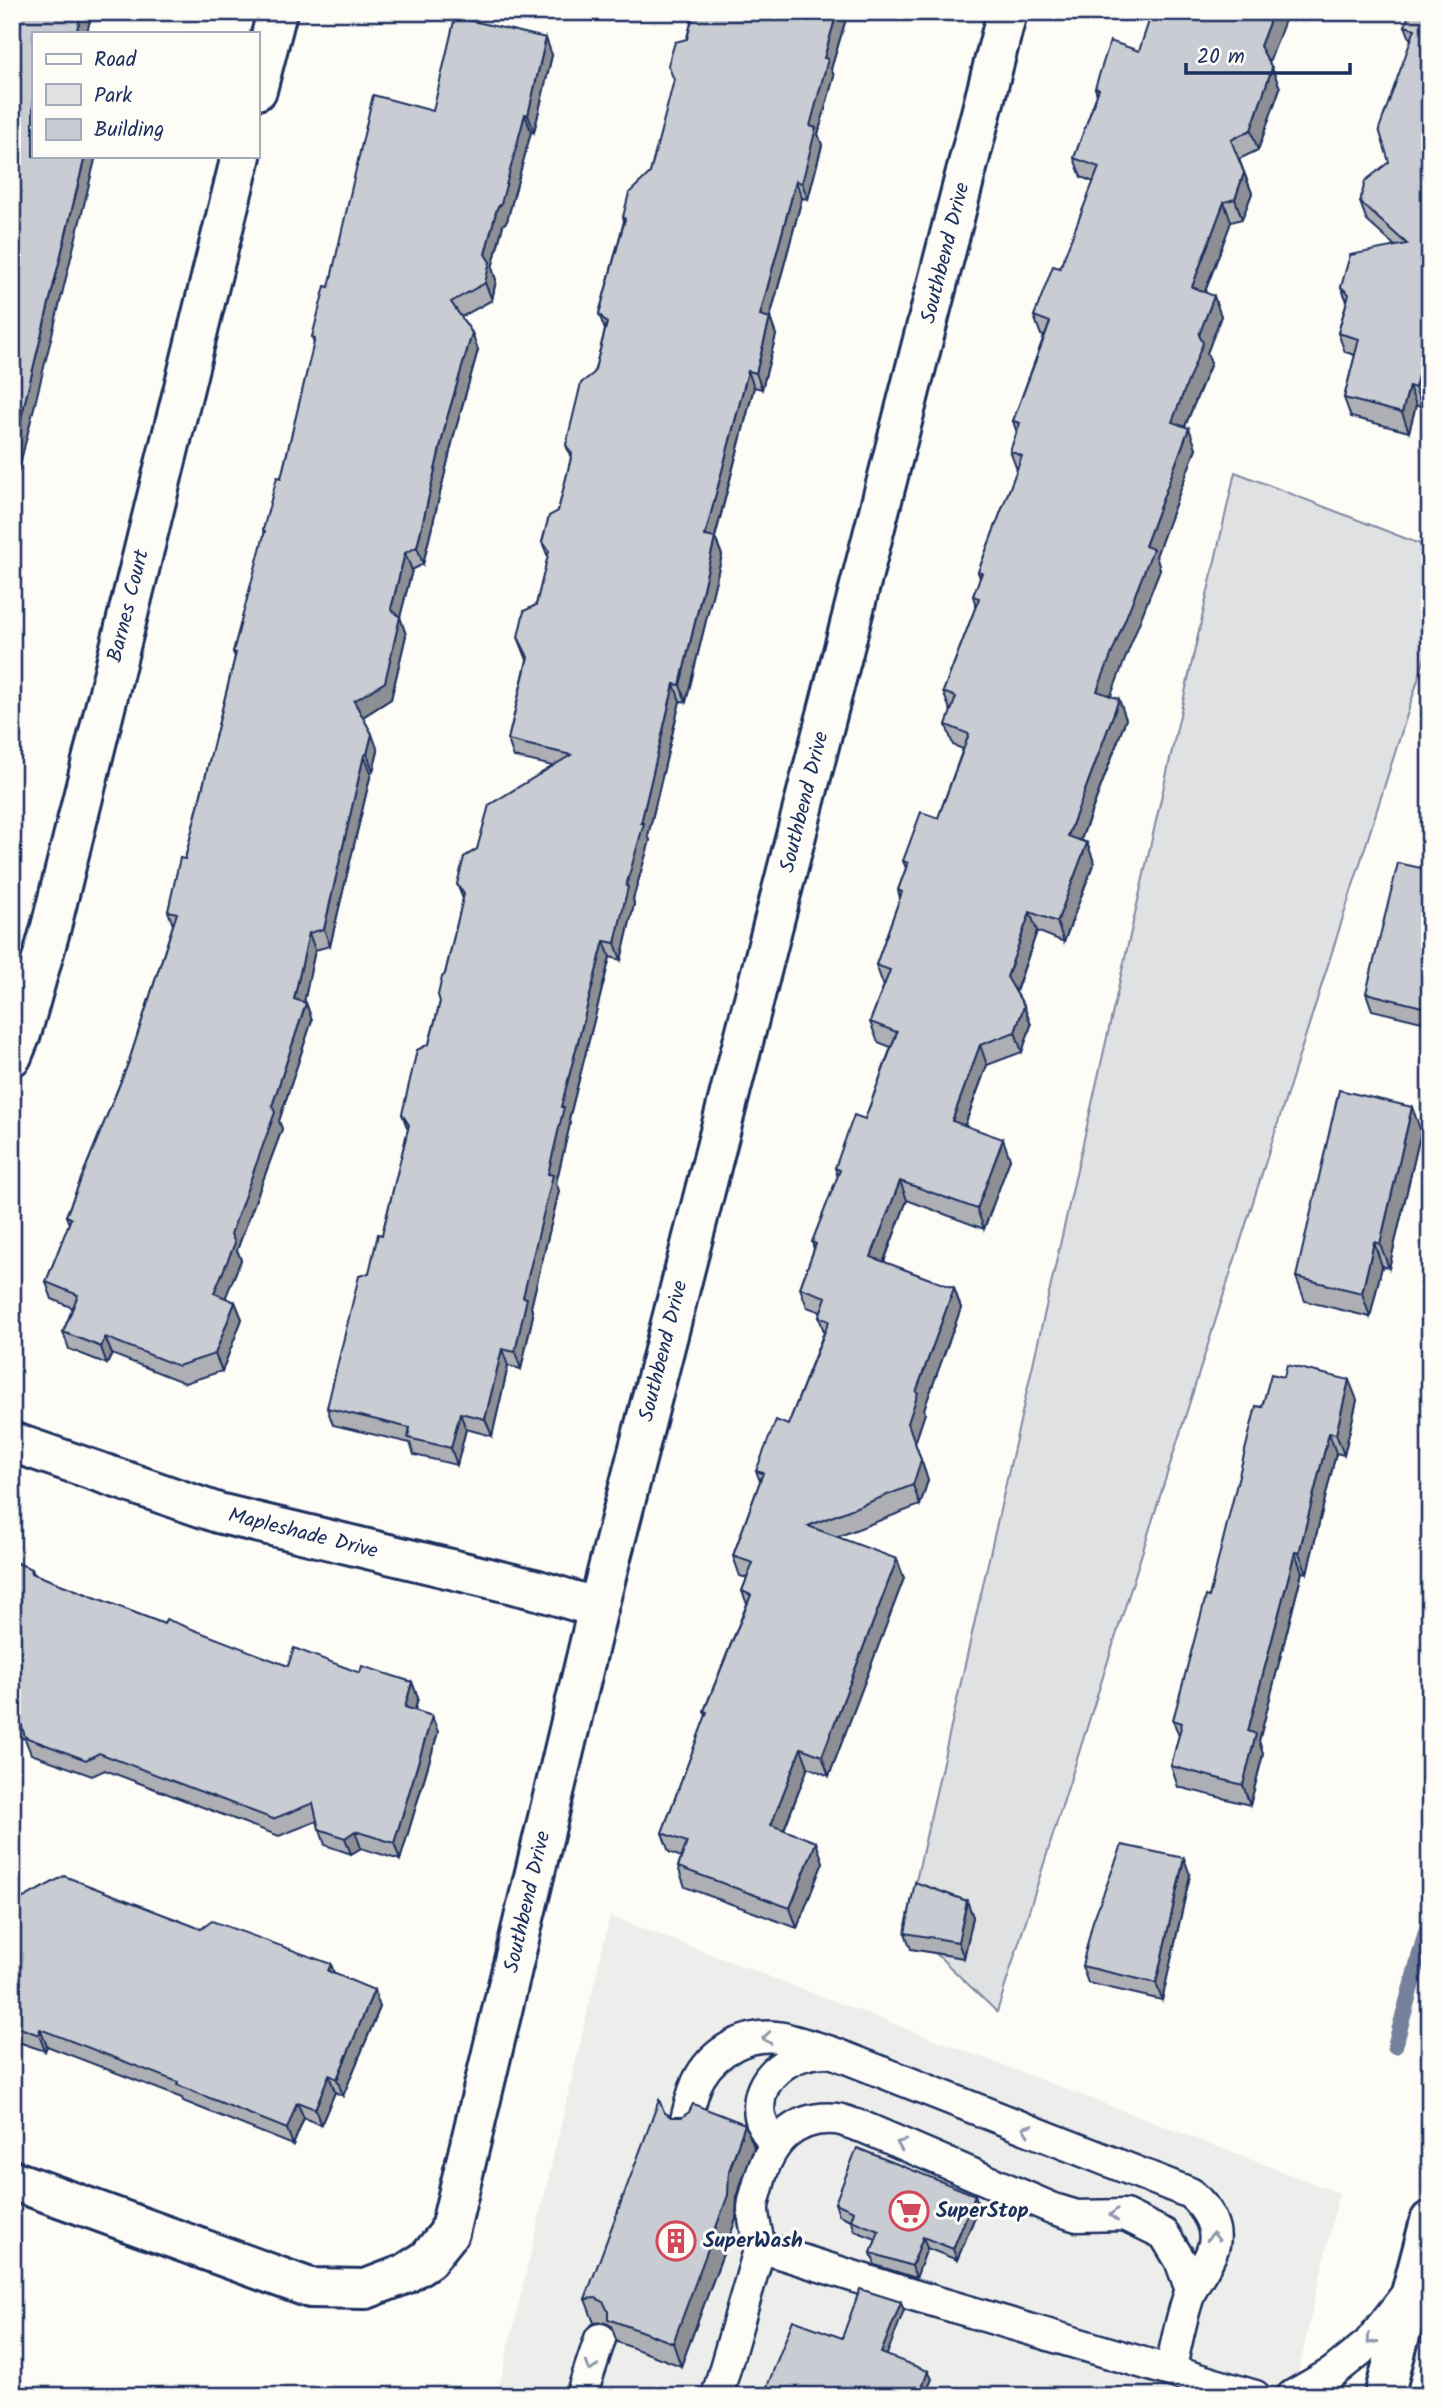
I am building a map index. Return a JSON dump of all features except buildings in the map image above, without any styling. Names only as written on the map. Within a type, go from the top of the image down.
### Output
[{"type":"street","points":[[259,82],[277,12]]},
{"type":"street","name":"Southbend Drive","points":[[12,2180],[310,2288],[366,2289],[405,2274],[428,2259],[449,2233],[598,1608],[1007,12]]},
{"type":"street","name":"Barnes Court","points":[[12,1056],[21,1034],[51,927],[241,158]]},
{"type":"street","name":"Mapleshade Drive","points":[[12,1442],[218,1513],[538,1590],[598,1608]]},
{"type":"street","points":[[1384,2396],[1430,2221]]},
{"type":"lane","points":[[685,2124],[698,2080],[710,2062],[726,2048],[746,2040],[780,2037],[831,2052],[1190,2193],[1203,2204],[1211,2218],[1213,2249],[1191,2290],[1176,2381]]},
{"type":"lane","points":[[775,2145],[765,2132],[760,2115],[759,2097],[767,2081],[779,2067],[794,2057],[812,2052],[831,2052]]},
{"type":"lane","points":[[717,2396],[760,2247],[752,2209],[762,2170],[782,2137],[798,2126],[817,2120],[837,2119],[863,2127],[1054,2209],[1077,2216],[1125,2214],[1164,2234],[1180,2260],[1191,2290]]},
{"type":"lane","points":[[760,2247],[1176,2381],[1255,2396]]},
{"type":"lane","points":[[1292,2396],[1332,2373],[1368,2344],[1413,2286]]},
{"type":"lane","points":[[581,2396],[600,2339]]},
{"type":"shaded area","points":[[610,1916],[1339,2193],[1293,2396],[497,2396]]},
{"type":"green space","points":[[1235,472],[1430,548],[1430,642],[997,2012],[906,1925]]},
{"type":"waterway","points":[[1395,2046],[1430,1917]]},
{"type":"place","name":"SuperStop","points":[[909,2211]]},
{"type":"place","name":"SuperWash","points":[[676,2241]]}]
